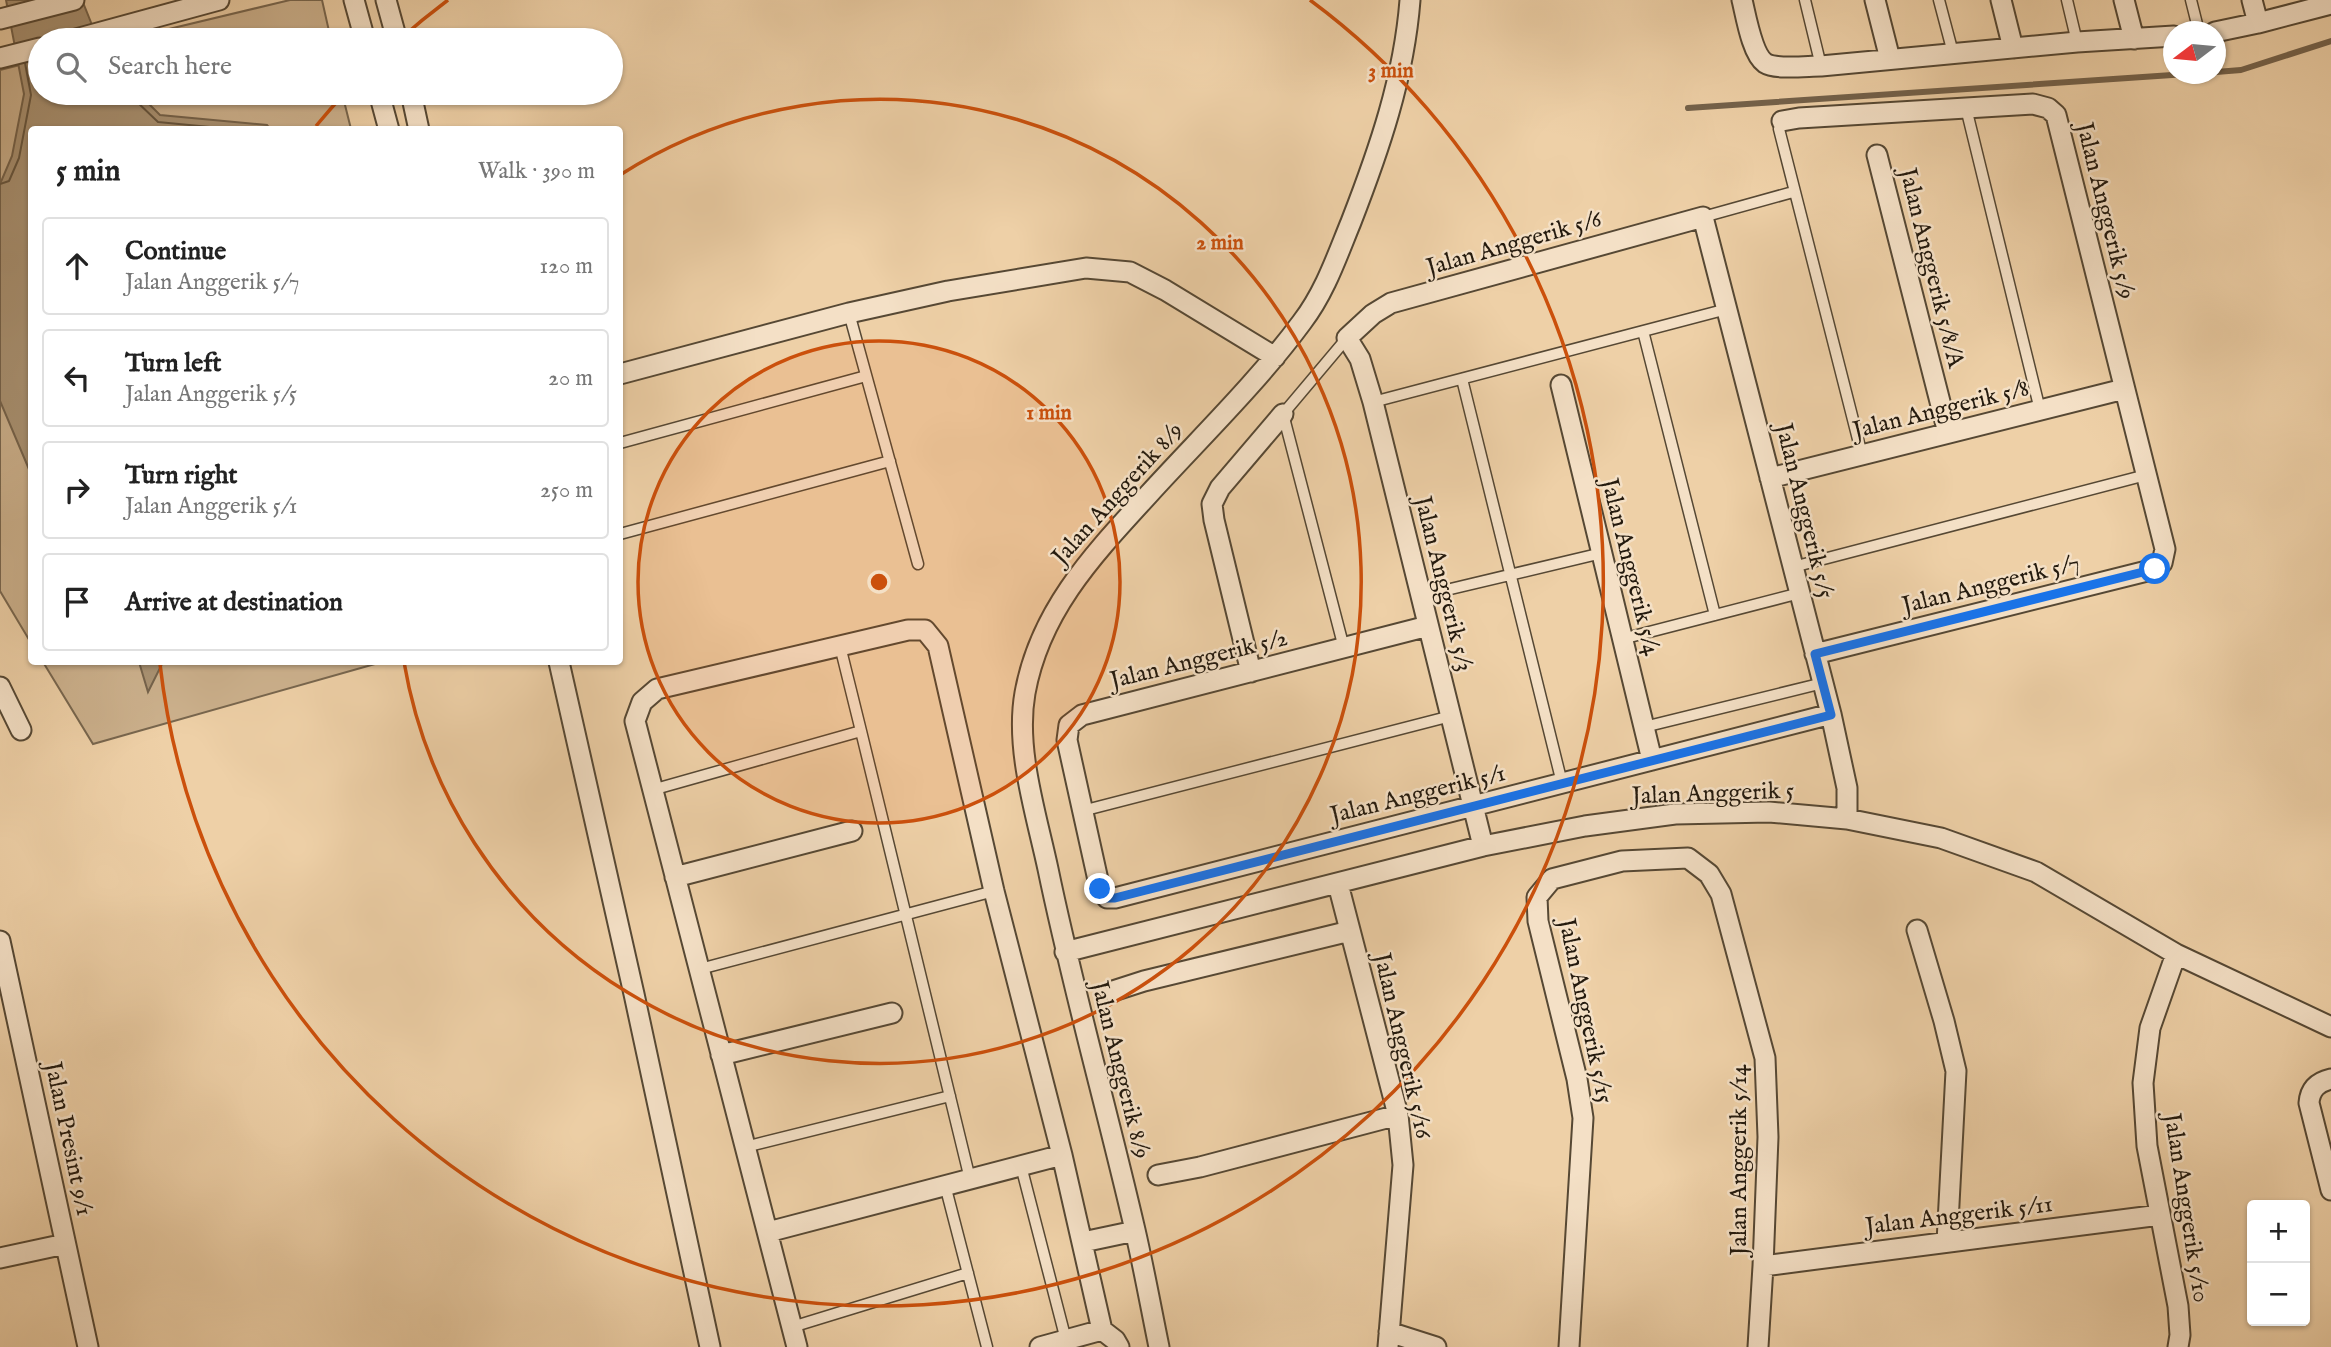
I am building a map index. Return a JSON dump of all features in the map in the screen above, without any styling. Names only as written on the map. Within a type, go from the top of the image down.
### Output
[{"type":"street","points":[[0,19],[74,0]]},
{"type":"street","points":[[120,28],[218,0]]},
{"type":"street","points":[[386,0],[394,28]]},
{"type":"street","name":"Jalan Anggerik 8/9","points":[[1159,1347],[1135,1231],[1065,952],[1021,740],[1025,693],[1039,642],[1069,586],[1105,542],[1275,357],[1305,319],[1333,268],[1371,174],[1388,123],[1410,0]]},
{"type":"street","points":[[1742,0],[1756,53],[1765,64],[1779,67],[1821,66],[2077,42],[2163,37]]},
{"type":"street","points":[[1875,0],[1890,59]]},
{"type":"street","points":[[2001,0],[2013,48]]},
{"type":"street","points":[[2124,0],[2134,39]]},
{"type":"street","points":[[2252,0],[2258,23]]},
{"type":"street","points":[[2226,30],[2328,3]]},
{"type":"street","points":[[353,4],[361,28]]},
{"type":"street","points":[[1,58],[28,51]]},
{"type":"street","name":"Jalan Anggerik 5/9","points":[[1782,121],[2033,104],[2048,108],[2056,115],[2165,549]]},
{"type":"street","points":[[382,105],[388,126]]},
{"type":"street","points":[[414,105],[418,126]]},
{"type":"street","name":"Jalan Anggerik 5/8/A","points":[[1877,155],[1948,433]]},
{"type":"street","name":"Jalan Anggerik 5/5","points":[[1703,217],[1831,715],[1847,788],[1847,819]]},
{"type":"street","name":"Jalan Anggerik 5/6","points":[[1348,338],[1373,314],[1391,303],[1703,217]]},
{"type":"street","points":[[623,373],[849,313],[948,291],[1086,268],[1130,272],[1165,290],[1275,357]]},
{"type":"street","name":"Jalan Anggerik 5/3","points":[[1348,338],[1360,359],[1373,402],[1483,846]]},
{"type":"street","name":"Jalan Anggerik 5/4","points":[[1561,385],[1652,760]]},
{"type":"street","name":"Jalan Anggerik 5/8","points":[[1770,478],[2124,389]]},
{"type":"street","points":[[1251,672],[1212,504],[1220,488],[1283,414]]},
{"type":"street","name":"Jalan Anggerik 5/7","points":[[1815,654],[2155,569],[2162,563],[2165,549]]},
{"type":"street","name":"Jalan Anggerik 5/2","points":[[1082,811],[1067,740],[1069,725],[1082,715],[1428,626]]},
{"type":"street","points":[[797,1347],[635,721],[642,702],[657,689],[908,630],[925,630],[938,646],[994,891],[1062,1155],[1102,1330],[1115,1340],[1119,1347]]},
{"type":"street","points":[[560,665],[710,1347]]},
{"type":"street","points":[[0,687],[21,730]]},
{"type":"street","name":"Jalan Anggerik 5/1","points":[[1082,811],[1100,889],[1107,898],[1115,898],[1831,715]]},
{"type":"street","name":"Jalan Anggerik 5","points":[[1065,952],[1483,846],[1586,825],[1675,814],[1769,812],[1847,819],[1941,838],[2036,872],[2176,954],[2331,1027]]},
{"type":"street","points":[[675,877],[852,831]]},
{"type":"street","name":"Jalan Anggerik 5/15","points":[[1569,1347],[1583,1118],[1577,1079],[1538,921],[1537,897],[1552,878],[1622,861],[1688,858],[1709,874],[1721,894]]},
{"type":"street","name":"Jalan Anggerik 5/16","points":[[1338,884],[1398,1115],[1403,1165],[1388,1339]]},
{"type":"street","name":"Jalan Anggerik 5/14","points":[[1721,894],[1765,1058],[1768,1137],[1758,1347]]},
{"type":"street","points":[[1917,930],[1956,1071],[1947,1242]]},
{"type":"street","points":[[1113,991],[1350,931]]},
{"type":"street","name":"Jalan Presint 9/1","points":[[0,941],[88,1347]]},
{"type":"street","name":"Jalan Anggerik 5/10","points":[[2176,954],[2150,1028],[2143,1083],[2147,1146],[2178,1306],[2178,1347]]},
{"type":"street","points":[[721,1055],[892,1013]]},
{"type":"street","points":[[2331,1079],[2312,1090],[2309,1103],[2331,1190]]},
{"type":"street","points":[[1158,1175],[1200,1167],[1398,1115]]},
{"type":"street","points":[[768,1232],[1062,1155]]},
{"type":"street","name":"Jalan Anggerik 5/11","points":[[1763,1266],[2160,1215]]},
{"type":"street","points":[[1083,1242],[1135,1231]]},
{"type":"street","points":[[0,1258],[65,1244]]},
{"type":"street","points":[[1040,1347],[1102,1330]]},
{"type":"street","points":[[1388,1339],[1436,1347]]},
{"type":"lane","points":[[1805,0],[1821,66]]},
{"type":"lane","points":[[1939,0],[1954,53]]},
{"type":"lane","points":[[2067,0],[2077,42]]},
{"type":"lane","points":[[2191,0],[2196,21]]},
{"type":"lane","points":[[1966,107],[2040,410]]},
{"type":"lane","points":[[1782,121],[1779,129],[1793,192],[1862,455]]},
{"type":"lane","points":[[1703,217],[1793,192]]},
{"type":"lane","points":[[1373,402],[1727,309]]},
{"type":"lane","points":[[849,313],[919,564]]},
{"type":"lane","points":[[1643,331],[1715,615]]},
{"type":"lane","points":[[1344,648],[1283,414],[1348,338]]},
{"type":"lane","points":[[623,442],[866,376]]},
{"type":"lane","points":[[1462,379],[1562,783]]},
{"type":"lane","points":[[623,533],[890,461]]},
{"type":"lane","points":[[1793,567],[2146,475]]},
{"type":"lane","points":[[1421,596],[1602,553]]},
{"type":"lane","points":[[1622,639],[1800,593]]},
{"type":"lane","points":[[840,646],[971,1179]]},
{"type":"lane","points":[[1644,727],[1823,683]]},
{"type":"lane","points":[[1082,811],[1451,716]]},
{"type":"lane","points":[[652,790],[861,732]]},
{"type":"lane","points":[[700,969],[994,891]]},
{"type":"lane","points":[[746,1147],[950,1096]]},
{"type":"lane","points":[[1021,1166],[1066,1340]]},
{"type":"lane","points":[[945,1185],[987,1347]]},
{"type":"lane","points":[[792,1327],[968,1273]]},
{"type":"shaded area","points":[[290,0],[322,0],[328,28],[173,28]]},
{"type":"shaded area","points":[[28,63],[28,105],[345,105],[350,126],[28,126],[28,638],[0,591],[0,70]]},
{"type":"shaded area","points":[[45,665],[371,665],[93,744]]},
{"type":"water","points":[[6,0],[82,0],[93,28],[28,28],[28,105],[150,105],[160,115],[268,126],[28,126],[28,467],[0,401],[0,184],[12,156],[24,94]]},
{"type":"water","points":[[140,665],[162,665],[148,692]]},
{"type":"waterway","points":[[2226,71],[2241,70],[2331,41]]},
{"type":"waterway","points":[[1688,108],[2163,76]]},
{"type":"route","points":[[1100,889],[1107,898],[1115,898],[1831,715],[1815,654],[2155,569]]}]
